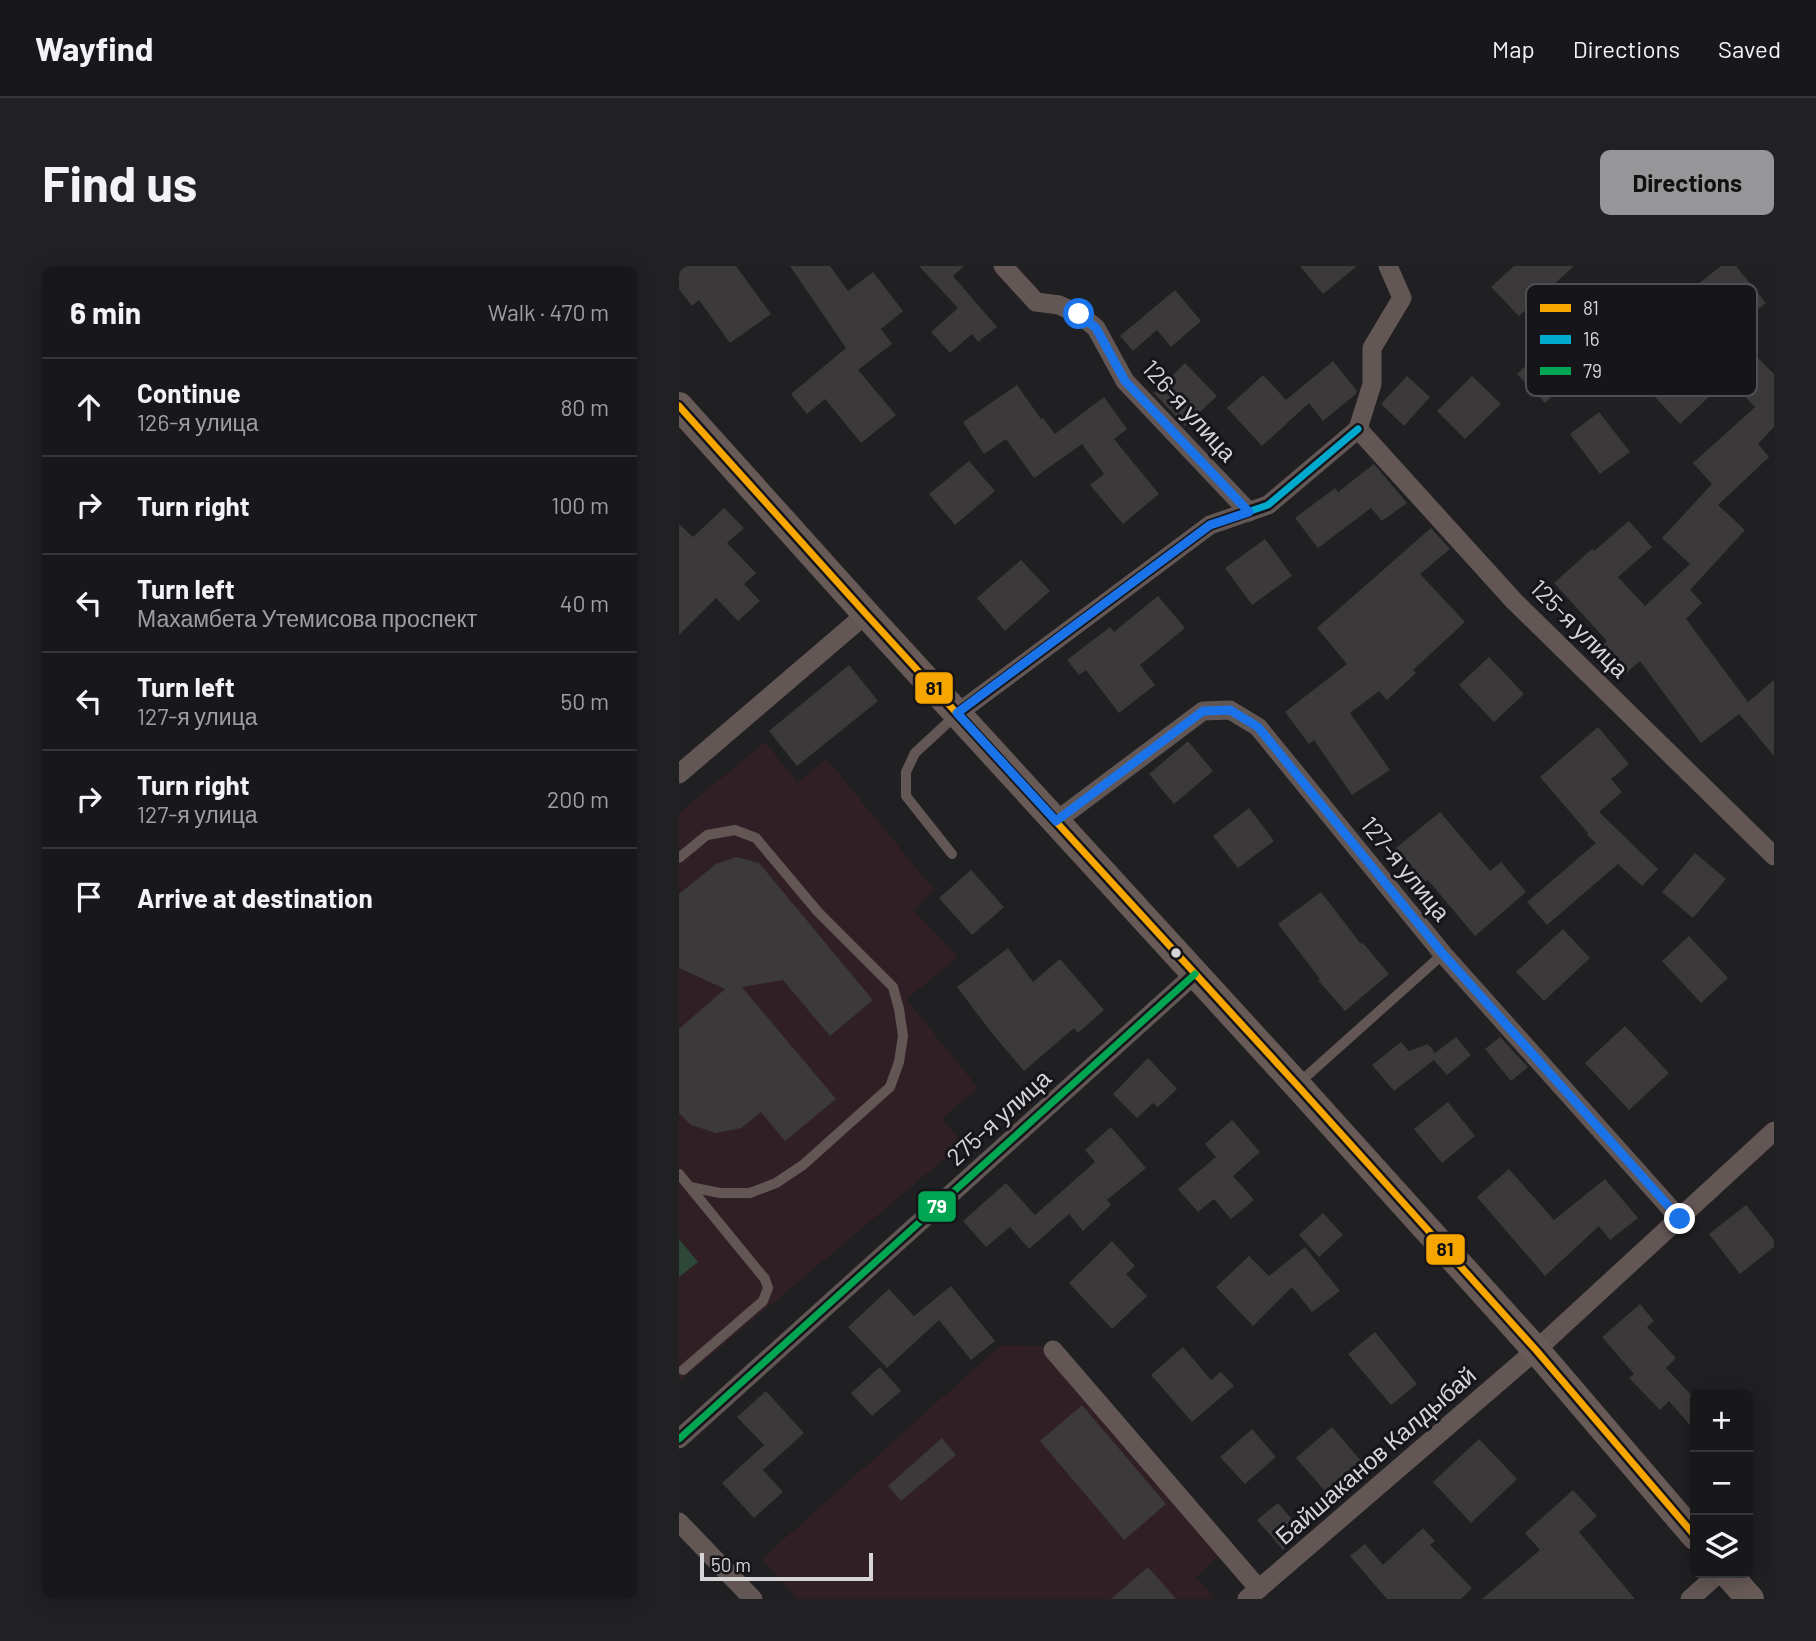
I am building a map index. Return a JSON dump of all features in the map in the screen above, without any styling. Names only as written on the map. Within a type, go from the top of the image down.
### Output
[{"type":"street","name":"126-я улица","points":[[1003,266],[1036,302],[1059,305],[1079,314],[1096,328],[1125,381],[1249,512]]},
{"type":"street","points":[[957,713],[1210,525],[1268,505],[1358,429],[1372,384],[1372,348],[1402,298],[1388,266]]},
{"type":"street","points":[[679,406],[1536,1350],[1690,1530]]},
{"type":"street","name":"125-я улица","points":[[1358,429],[1514,601],[1774,856]]},
{"type":"street","points":[[679,774],[866,614]]},
{"type":"street","name":"127-я улица","points":[[1056,821],[1203,711],[1230,710],[1258,727],[1443,954],[1680,1219]]},
{"type":"street","name":"275-я улица","points":[[679,1439],[1195,974]]},
{"type":"street","name":"Байшаканов Калдыбай","points":[[1253,1594],[1536,1350],[1774,1131]]},
{"type":"street","points":[[1053,1350],[1253,1594]]},
{"type":"street","points":[[679,1522],[753,1599]]},
{"type":"street","points":[[1690,1599],[1713,1578]]},
{"type":"street","points":[[1731,1578],[1750,1599]]},
{"type":"lane","points":[[953,853],[906,796],[906,772],[915,753],[957,713]]},
{"type":"lane","points":[[679,858],[707,835],[735,830],[756,838],[818,912],[893,987],[903,1036],[899,1062],[890,1087],[803,1165],[776,1183],[750,1193],[720,1194],[690,1187]]},
{"type":"lane","points":[[1297,1085],[1443,954]]},
{"type":"lane","points":[[679,1174],[765,1279],[768,1288],[763,1301],[683,1370]]},
{"type":"shaded area","points":[[765,742],[797,782],[827,759],[934,890],[914,910],[958,957],[906,999],[978,1088],[942,1118],[962,1144],[679,1382],[679,813]]},
{"type":"shaded area","points":[[1001,1345],[1042,1346],[1222,1553],[1196,1577],[1211,1593],[1212,1599],[797,1599],[762,1559]]},
{"type":"green space","points":[[679,1239],[698,1262],[679,1277]]},
{"type":"building","points":[[679,266],[736,266],[771,314],[730,343],[699,300],[692,306],[679,289]]},
{"type":"building","points":[[790,266],[830,266],[848,291],[873,272],[903,311],[881,329],[892,344],[858,370],[896,415],[861,443],[825,399],[807,414],[791,394],[846,348]]},
{"type":"building","points":[[919,266],[964,266],[953,276],[997,327],[978,342],[972,334],[950,353],[931,332],[958,308]]},
{"type":"building","points":[[1300,266],[1357,266],[1323,294]]},
{"type":"building","points":[[1514,266],[1574,266],[1554,284],[1526,284],[1526,310],[1519,316],[1491,287]]},
{"type":"building","points":[[1721,266],[1736,266],[1751,284],[1698,284]]},
{"type":"building","points":[[1175,290],[1201,321],[1171,347],[1157,330],[1133,351],[1120,336]]},
{"type":"building","points":[[1757,292],[1766,303],[1757,310]]},
{"type":"building","points":[[1757,357],[1774,374],[1774,427],[1758,444],[1769,457],[1718,505],[1745,530],[1690,590],[1702,603],[1686,619],[1748,702],[1774,680],[1774,756],[1739,714],[1701,743],[1640,661],[1622,677],[1597,650],[1607,641],[1554,583],[1629,521],[1652,547],[1618,577],[1645,606],[1690,564],[1662,538],[1712,484],[1693,463],[1755,407],[1744,396],[1757,396]]},
{"type":"building","points":[[1333,361],[1357,391],[1323,421],[1309,403],[1262,446],[1227,408],[1263,375],[1286,400]]},
{"type":"building","points":[[1185,363],[1217,396],[1185,426],[1154,393]]},
{"type":"building","points":[[1526,366],[1526,383],[1517,374]]},
{"type":"building","points":[[1407,376],[1430,397],[1404,426],[1381,404]]},
{"type":"building","points":[[1472,376],[1501,404],[1465,439],[1437,411]]},
{"type":"building","points":[[1017,385],[1055,434],[1104,397],[1127,429],[1114,439],[1159,494],[1123,524],[1090,485],[1104,474],[1082,444],[1034,478],[1006,439],[984,454],[963,422]]},
{"type":"building","points":[[1538,396],[1552,396],[1545,403]]},
{"type":"building","points":[[1654,396],[1710,396],[1680,424]]},
{"type":"building","points":[[1599,412],[1630,452],[1600,474],[1570,434]]},
{"type":"building","points":[[969,461],[995,491],[955,525],[929,494]]},
{"type":"building","points":[[1374,464],[1407,503],[1382,521],[1371,508],[1318,548],[1295,518],[1335,488],[1338,492]]},
{"type":"building","points":[[724,508],[744,528],[727,543],[756,573],[744,584],[760,601],[738,621],[716,598],[679,635],[679,524],[693,537]]},
{"type":"building","points":[[1431,528],[1450,549],[1420,574],[1465,622],[1413,670],[1416,673],[1387,700],[1379,691],[1350,713],[1390,770],[1352,795],[1314,740],[1309,744],[1285,712],[1347,664],[1317,628]]},
{"type":"building","points":[[1265,539],[1292,576],[1252,605],[1225,568]]},
{"type":"building","points":[[1021,560],[1050,591],[1005,631],[977,598]]},
{"type":"building","points":[[1158,596],[1185,628],[1140,665],[1155,685],[1119,713],[1086,670],[1079,675],[1067,660],[1110,627],[1114,632]]},
{"type":"building","points":[[1489,657],[1524,694],[1494,722],[1459,685]]},
{"type":"building","points":[[849,665],[878,701],[797,766],[769,731]]},
{"type":"building","points":[[1598,727],[1629,764],[1611,779],[1622,792],[1599,812],[1658,869],[1642,886],[1618,864],[1547,925],[1527,902],[1596,843],[1540,777]]},
{"type":"building","points":[[1188,741],[1213,771],[1174,804],[1149,774]]},
{"type":"building","points":[[1249,808],[1274,841],[1238,868],[1213,836]]},
{"type":"building","points":[[1440,812],[1490,871],[1501,862],[1526,892],[1475,936],[1428,880],[1425,882],[1396,848]]},
{"type":"building","points":[[1695,853],[1726,879],[1693,918],[1662,892]]},
{"type":"building","points":[[736,857],[759,863],[873,1000],[830,1036],[783,980],[742,987],[836,1099],[785,1141],[761,1112],[741,1128],[716,1133],[691,1125],[679,1113],[679,1029],[725,989],[679,968],[679,894],[716,864]]},
{"type":"building","points":[[971,870],[1004,907],[972,935],[939,898]]},
{"type":"building","points":[[1321,892],[1361,944],[1363,943],[1389,974],[1345,1011],[1318,980],[1320,979],[1278,924]]},
{"type":"building","points":[[1563,929],[1590,958],[1544,1001],[1516,972]]},
{"type":"building","points":[[1689,936],[1728,978],[1701,1003],[1662,961]]},
{"type":"building","points":[[1008,948],[1033,982],[1060,959],[1104,1010],[1078,1033],[1074,1028],[1024,1071],[957,987]]},
{"type":"building","points":[[1625,1026],[1669,1073],[1629,1110],[1585,1063]]},
{"type":"building","points":[[1456,1037],[1471,1055],[1447,1075],[1434,1060],[1394,1091],[1372,1065],[1401,1042],[1409,1051],[1428,1044],[1435,1053]]},
{"type":"building","points":[[1500,1037],[1528,1067],[1511,1081],[1485,1049]]},
{"type":"building","points":[[1148,1058],[1177,1089],[1158,1107],[1153,1103],[1137,1118],[1113,1094]]},
{"type":"building","points":[[1448,1102],[1475,1136],[1442,1163],[1414,1129]]},
{"type":"building","points":[[1232,1120],[1260,1152],[1233,1176],[1254,1200],[1231,1219],[1214,1199],[1198,1212],[1178,1189],[1216,1157],[1205,1144]]},
{"type":"building","points":[[1111,1127],[1146,1168],[1107,1200],[1111,1205],[1083,1231],[1069,1214],[1029,1249],[1010,1227],[986,1247],[963,1221],[1006,1183],[1035,1215],[1095,1162],[1085,1150]]},
{"type":"building","points":[[1509,1169],[1554,1220],[1605,1179],[1638,1218],[1610,1240],[1599,1226],[1545,1276],[1477,1197]]},
{"type":"building","points":[[1746,1205],[1774,1240],[1774,1247],[1740,1274],[1709,1234]]},
{"type":"building","points":[[1323,1213],[1343,1235],[1319,1257],[1299,1235]]},
{"type":"building","points":[[1112,1241],[1135,1266],[1126,1274],[1147,1296],[1112,1329],[1069,1283]]},
{"type":"building","points":[[1305,1247],[1340,1291],[1312,1312],[1292,1287],[1253,1326],[1216,1287],[1249,1256],[1269,1276]]},
{"type":"building","points":[[951,1286],[995,1341],[971,1360],[939,1320],[887,1368],[848,1327],[889,1289],[914,1316]]},
{"type":"building","points":[[1640,1304],[1654,1321],[1647,1327],[1676,1358],[1666,1368],[1690,1394],[1690,1425],[1669,1401],[1660,1410],[1629,1378],[1634,1374],[1602,1337]]},
{"type":"building","points":[[1375,1332],[1417,1384],[1391,1405],[1348,1354]]},
{"type":"building","points":[[1183,1347],[1211,1380],[1221,1372],[1234,1386],[1192,1422],[1151,1375]]},
{"type":"building","points":[[880,1367],[901,1391],[872,1416],[851,1393]]},
{"type":"building","points":[[766,1391],[804,1433],[763,1470],[783,1492],[754,1518],[722,1483],[764,1445],[737,1417]]},
{"type":"building","points":[[1082,1405],[1166,1504],[1124,1540],[1040,1441]]},
{"type":"building","points":[[1332,1427],[1361,1461],[1325,1491],[1296,1458]]},
{"type":"building","points":[[1252,1429],[1276,1457],[1245,1484],[1220,1457]]},
{"type":"building","points":[[942,1438],[956,1455],[901,1501],[888,1486]]},
{"type":"building","points":[[1479,1439],[1517,1479],[1471,1523],[1433,1482]]},
{"type":"building","points":[[1573,1490],[1597,1516],[1579,1532],[1635,1599],[1482,1599],[1540,1550],[1525,1533]]},
{"type":"building","points":[[1278,1503],[1303,1532],[1283,1550],[1257,1520]]},
{"type":"building","points":[[1423,1528],[1435,1541],[1430,1545],[1472,1588],[1461,1599],[1387,1599],[1350,1556],[1365,1544],[1383,1565]]},
{"type":"building","points":[[1148,1567],[1176,1599],[1111,1599]]},
{"type":"transit line","name":"81","points":[[679,406],[1536,1350],[1690,1530]]},
{"type":"transit line","name":"16","points":[[958,713],[1210,525],[1268,505],[1358,429]]},
{"type":"transit line","name":"79","points":[[679,1439],[1195,974]]},
{"type":"route","points":[[1079,314],[1096,328],[1125,381],[1249,512],[1210,525],[957,713],[1056,821],[1203,711],[1230,710],[1258,727],[1443,954],[1680,1219]]}]
